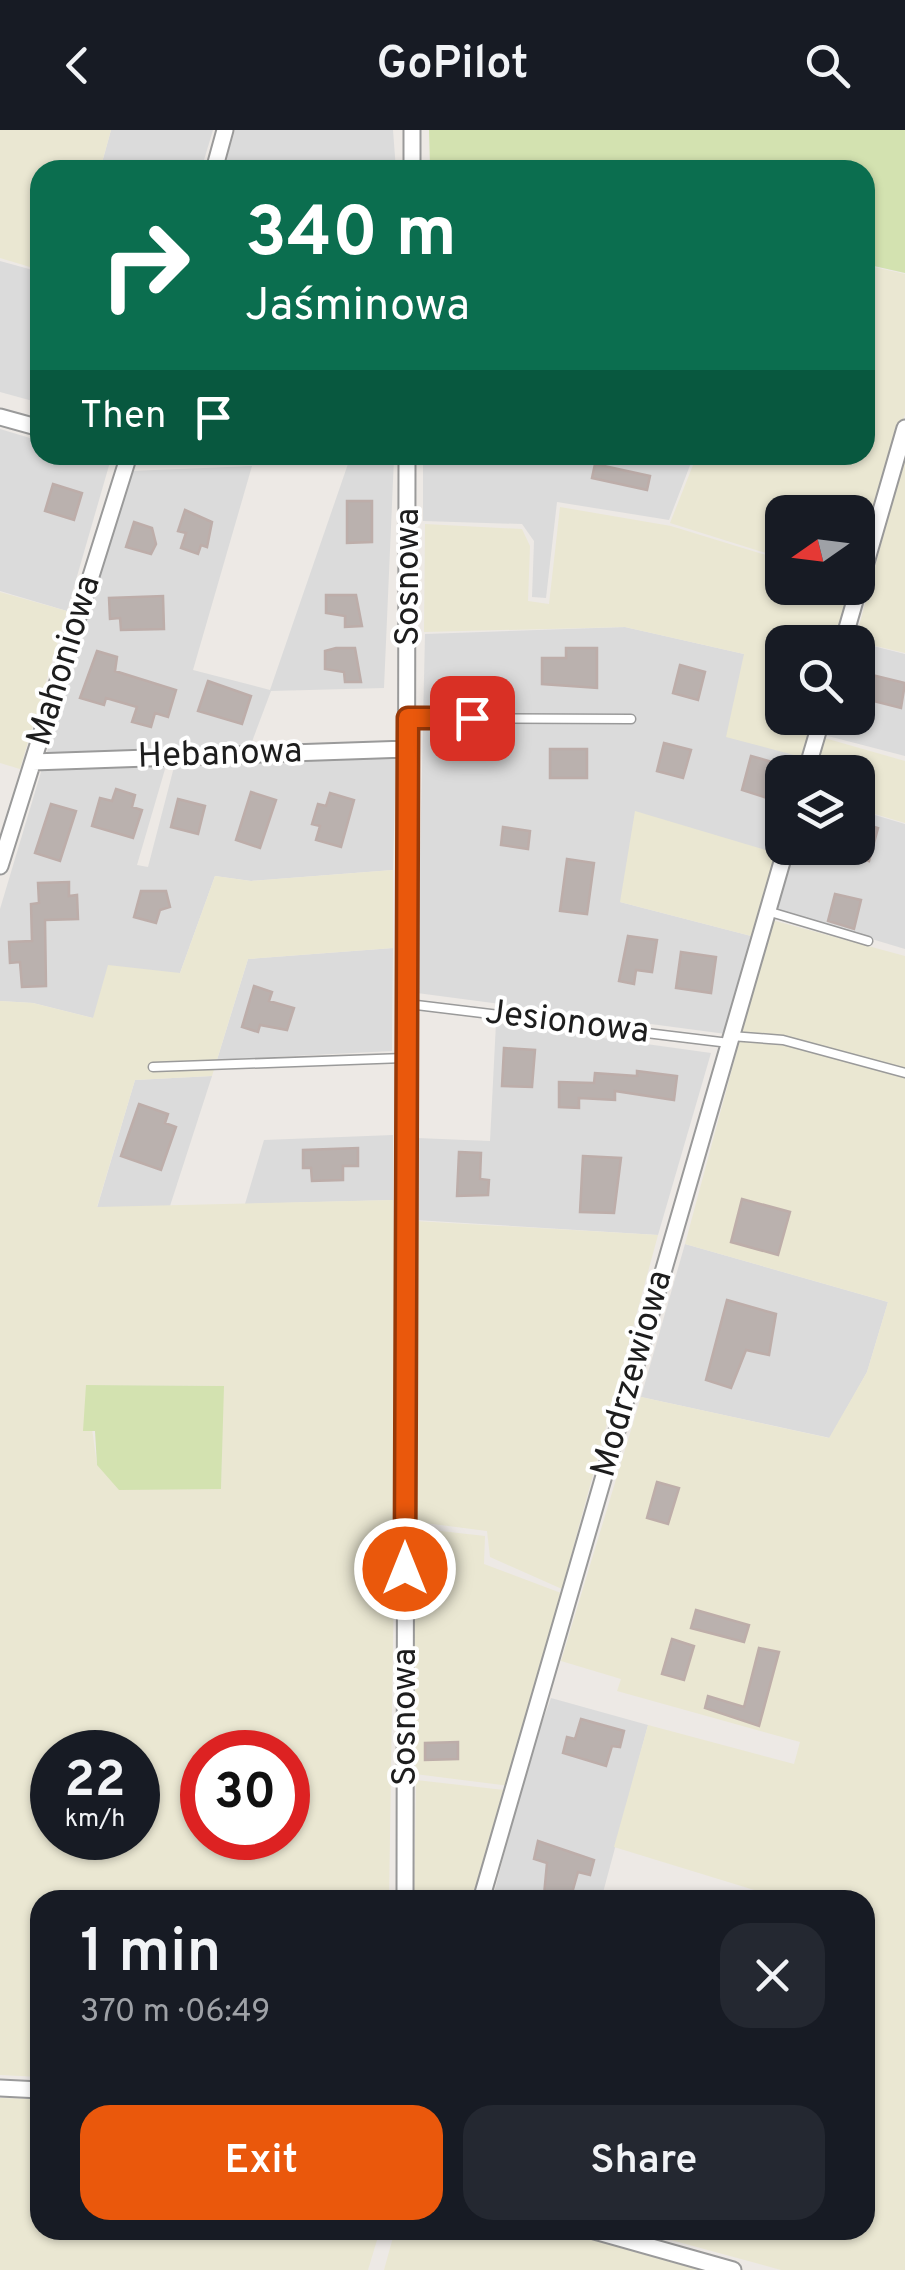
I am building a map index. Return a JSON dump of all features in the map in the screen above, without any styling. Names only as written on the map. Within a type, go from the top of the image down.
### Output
[{"type":"street","points":[[217,160],[225,130]]},
{"type":"street","points":[[412,130],[412,160]]},
{"type":"street","points":[[0,416],[30,425]]},
{"type":"street","points":[[848,625],[905,428]]},
{"type":"street","name":"Mahoniowa","points":[[0,866],[126,465]]},
{"type":"street","name":"Sosnowa","points":[[405,1890],[408,465]]},
{"type":"street","name":"Hebanowa","points":[[33,762],[407,749]]},
{"type":"street","name":"Modrzewiowa","points":[[483,1890],[781,865]]},
{"type":"street","points":[[0,2088],[30,2090]]},
{"type":"street","points":[[626,2240],[733,2270]]},
{"type":"lane","points":[[408,718],[631,719]]},
{"type":"lane","points":[[766,911],[868,940]]},
{"type":"lane","name":"Jesionowa","points":[[404,1004],[731,1039],[783,1040],[905,1073]]},
{"type":"lane","points":[[153,1067],[404,1058]]},
{"type":"shaded area","points":[[0,130],[111,130],[103,160],[30,160],[30,267],[0,258]]},
{"type":"shaded area","points":[[111,130],[213,130],[204,160],[103,160]]},
{"type":"shaded area","points":[[235,130],[393,130],[395,160],[226,160]]},
{"type":"shaded area","points":[[0,261],[30,269],[30,400],[0,392]]},
{"type":"shaded area","points":[[875,267],[905,274],[905,414],[875,516],[875,495],[765,495],[765,553],[670,523],[693,465],[875,465]]},
{"type":"shaded area","points":[[0,429],[30,438],[30,465],[109,465],[67,611],[0,591]]},
{"type":"shaded area","points":[[905,455],[905,653],[875,646],[875,625],[859,625],[865,605],[875,605],[875,567]]},
{"type":"shaded area","points":[[348,465],[394,465],[384,688],[271,691],[250,747],[170,752],[137,865],[148,867],[174,767],[396,756],[393,870],[251,881],[215,876],[180,973],[93,1018],[33,1003],[0,1001],[0,909],[131,471],[252,466],[193,670],[270,690]]},
{"type":"shaded area","points":[[423,465],[690,465],[669,520],[557,502],[546,598],[532,597],[534,541],[522,524],[423,521]]},
{"type":"shaded area","points":[[560,507],[671,526],[765,555],[765,605],[847,605],[842,625],[765,625],[765,735],[815,735],[810,755],[794,755],[726,737],[744,654],[625,627],[424,632],[425,524],[522,529],[530,546],[528,601],[549,604]]},
{"type":"shaded area","points":[[0,592],[67,611],[20,769],[0,763]]},
{"type":"shaded area","points":[[625,627],[744,654],[765,689],[765,735],[793,735],[805,755],[765,755],[765,858],[620,902],[755,937],[726,1034],[417,993],[425,634]]},
{"type":"shaded area","points":[[875,646],[905,654],[905,756],[824,735],[875,735]]},
{"type":"shaded area","points":[[821,737],[905,761],[905,823],[875,814],[875,755],[817,755]]},
{"type":"shaded area","points":[[635,811],[765,850],[765,865],[776,865],[755,937],[620,902]]},
{"type":"shaded area","points":[[875,815],[905,824],[905,949],[775,910],[787,865],[875,865]]},
{"type":"shaded area","points":[[393,870],[393,948],[248,959],[212,1076],[135,1080],[97,1207],[393,1200],[397,1388],[389,1890],[30,1890],[30,2076],[0,2075],[0,1001],[33,1003],[93,1018],[108,965],[180,973],[215,876],[251,881]],"holes":[[[86,1385],[223,1386],[221,1489],[97,1465]]]},
{"type":"shaded area","points":[[772,920],[905,956],[905,2270],[781,2270],[671,2240],[875,2240],[875,1890],[754,1890],[614,1847],[648,1725],[794,1764],[800,1742],[617,1691],[621,1679],[561,1661],[641,1397],[829,1438],[867,1372],[888,1302],[685,1244]]},
{"type":"shaded area","points":[[393,948],[392,1051],[217,1060],[248,959]]},
{"type":"shaded area","points":[[496,1023],[711,1053],[658,1235],[415,1220],[417,1138],[490,1141]]},
{"type":"shaded area","points":[[212,1076],[170,1206],[97,1208],[135,1080]]},
{"type":"shaded area","points":[[393,1135],[393,1200],[245,1204],[264,1140]]},
{"type":"shaded area","points":[[415,1221],[658,1235],[562,1589],[490,1557],[487,1531],[417,1522]]},
{"type":"shaded area","points":[[685,1244],[888,1302],[867,1372],[830,1438],[641,1397]]},
{"type":"shaded area","points":[[405,1527],[485,1536],[484,1564],[569,1596],[510,1786],[407,1773]]},
{"type":"shaded area","points":[[551,1698],[648,1725],[604,1890],[495,1890],[528,1761]]},
{"type":"shaded area","points":[[416,1780],[504,1790],[476,1890],[414,1890]]},
{"type":"shaded area","points":[[0,2098],[30,2099],[30,2240],[377,2240],[368,2270],[0,2270]]},
{"type":"shaded area","points":[[392,2240],[592,2240],[699,2270],[384,2270]]},
{"type":"green space","points":[[429,130],[905,130],[905,273],[875,266],[875,160],[430,160]]},
{"type":"green space","points":[[86,1385],[224,1386],[221,1489],[119,1490],[97,1465],[95,1431],[83,1431]]},
{"type":"building","points":[[595,465],[650,476],[647,490],[592,478]]},
{"type":"building","points":[[53,484],[82,493],[74,520],[45,511]]},
{"type":"building","points":[[347,501],[372,501],[372,542],[347,543]]},
{"type":"building","points":[[185,510],[212,522],[207,547],[201,545],[198,554],[181,548],[186,533],[178,531]]},
{"type":"building","points":[[134,522],[152,528],[156,544],[151,554],[126,547]]},
{"type":"building","points":[[326,595],[356,595],[362,626],[345,627],[345,616],[326,613]]},
{"type":"building","points":[[163,596],[164,629],[121,630],[120,618],[110,619],[109,598]]},
{"type":"building","points":[[355,648],[361,682],[345,682],[344,672],[325,669],[325,651]]},
{"type":"building","points":[[566,648],[597,648],[597,688],[542,684],[542,658],[566,658]]},
{"type":"building","points":[[97,651],[117,657],[115,671],[176,690],[168,717],[155,713],[151,727],[132,722],[137,707],[106,698],[104,705],[80,698]]},
{"type":"building","points":[[680,665],[705,672],[698,700],[673,693]]},
{"type":"building","points":[[875,676],[905,683],[901,708],[875,701]]},
{"type":"building","points":[[208,681],[251,696],[242,724],[198,711]]},
{"type":"building","points":[[664,743],[691,750],[683,778],[657,771]]},
{"type":"building","points":[[550,749],[587,749],[587,778],[550,778]]},
{"type":"building","points":[[751,756],[765,760],[765,797],[742,790]]},
{"type":"building","points":[[116,789],[135,795],[132,807],[142,810],[133,838],[92,826],[100,798],[112,801]]},
{"type":"building","points":[[251,792],[276,800],[260,848],[236,840]]},
{"type":"building","points":[[330,793],[354,800],[341,847],[316,840],[320,826],[312,824],[318,804],[326,806]]},
{"type":"building","points":[[178,799],[205,806],[198,834],[171,827]]},
{"type":"building","points":[[51,804],[76,811],[60,861],[35,853]]},
{"type":"building","points":[[503,827],[530,831],[528,849],[501,845]]},
{"type":"building","points":[[567,859],[594,863],[587,914],[560,911]]},
{"type":"building","points":[[69,882],[69,896],[77,895],[78,919],[45,920],[46,986],[22,987],[20,962],[10,963],[9,942],[32,941],[31,904],[39,903],[38,883]]},
{"type":"building","points":[[141,891],[166,891],[170,907],[160,910],[156,923],[134,917]]},
{"type":"building","points":[[835,894],[861,900],[854,929],[828,921]]},
{"type":"building","points":[[628,936],[657,940],[652,972],[636,970],[634,984],[619,981]]},
{"type":"building","points":[[681,952],[716,957],[711,993],[676,988]]},
{"type":"building","points":[[254,986],[272,992],[269,1001],[294,1008],[287,1030],[260,1025],[258,1032],[242,1027]]},
{"type":"building","points":[[504,1048],[535,1050],[532,1087],[502,1086]]},
{"type":"building","points":[[637,1071],[677,1076],[674,1100],[615,1091],[615,1100],[579,1098],[579,1108],[559,1107],[559,1082],[594,1083],[595,1073],[637,1076]]},
{"type":"building","points":[[139,1104],[168,1114],[165,1123],[176,1127],[161,1170],[121,1156]]},
{"type":"building","points":[[358,1148],[358,1166],[343,1166],[343,1180],[312,1181],[311,1168],[303,1168],[303,1150]]},
{"type":"building","points":[[459,1152],[481,1153],[480,1179],[489,1180],[488,1195],[457,1196]]},
{"type":"building","points":[[583,1156],[621,1158],[614,1213],[580,1212]]},
{"type":"building","points":[[742,1199],[790,1212],[778,1255],[731,1242]]},
{"type":"building","points":[[727,1300],[776,1314],[769,1355],[746,1350],[731,1388],[706,1380]]},
{"type":"building","points":[[657,1482],[679,1488],[668,1524],[647,1518]]},
{"type":"building","points":[[696,1610],[749,1625],[744,1642],[691,1628]]},
{"type":"building","points":[[672,1639],[694,1646],[684,1680],[662,1674]]},
{"type":"building","points":[[759,1648],[779,1652],[759,1726],[705,1708],[708,1696],[744,1707]]},
{"type":"building","points":[[581,1719],[624,1731],[620,1747],[612,1746],[606,1766],[563,1753],[567,1737],[575,1739]]},
{"type":"building","points":[[458,1742],[458,1759],[425,1760],[425,1743]]},
{"type":"building","points":[[538,1841],[594,1860],[590,1875],[578,1872],[573,1890],[544,1890],[547,1863],[534,1859]]},
{"type":"route","points":[[405,1569],[408,718],[472,718]]}]
